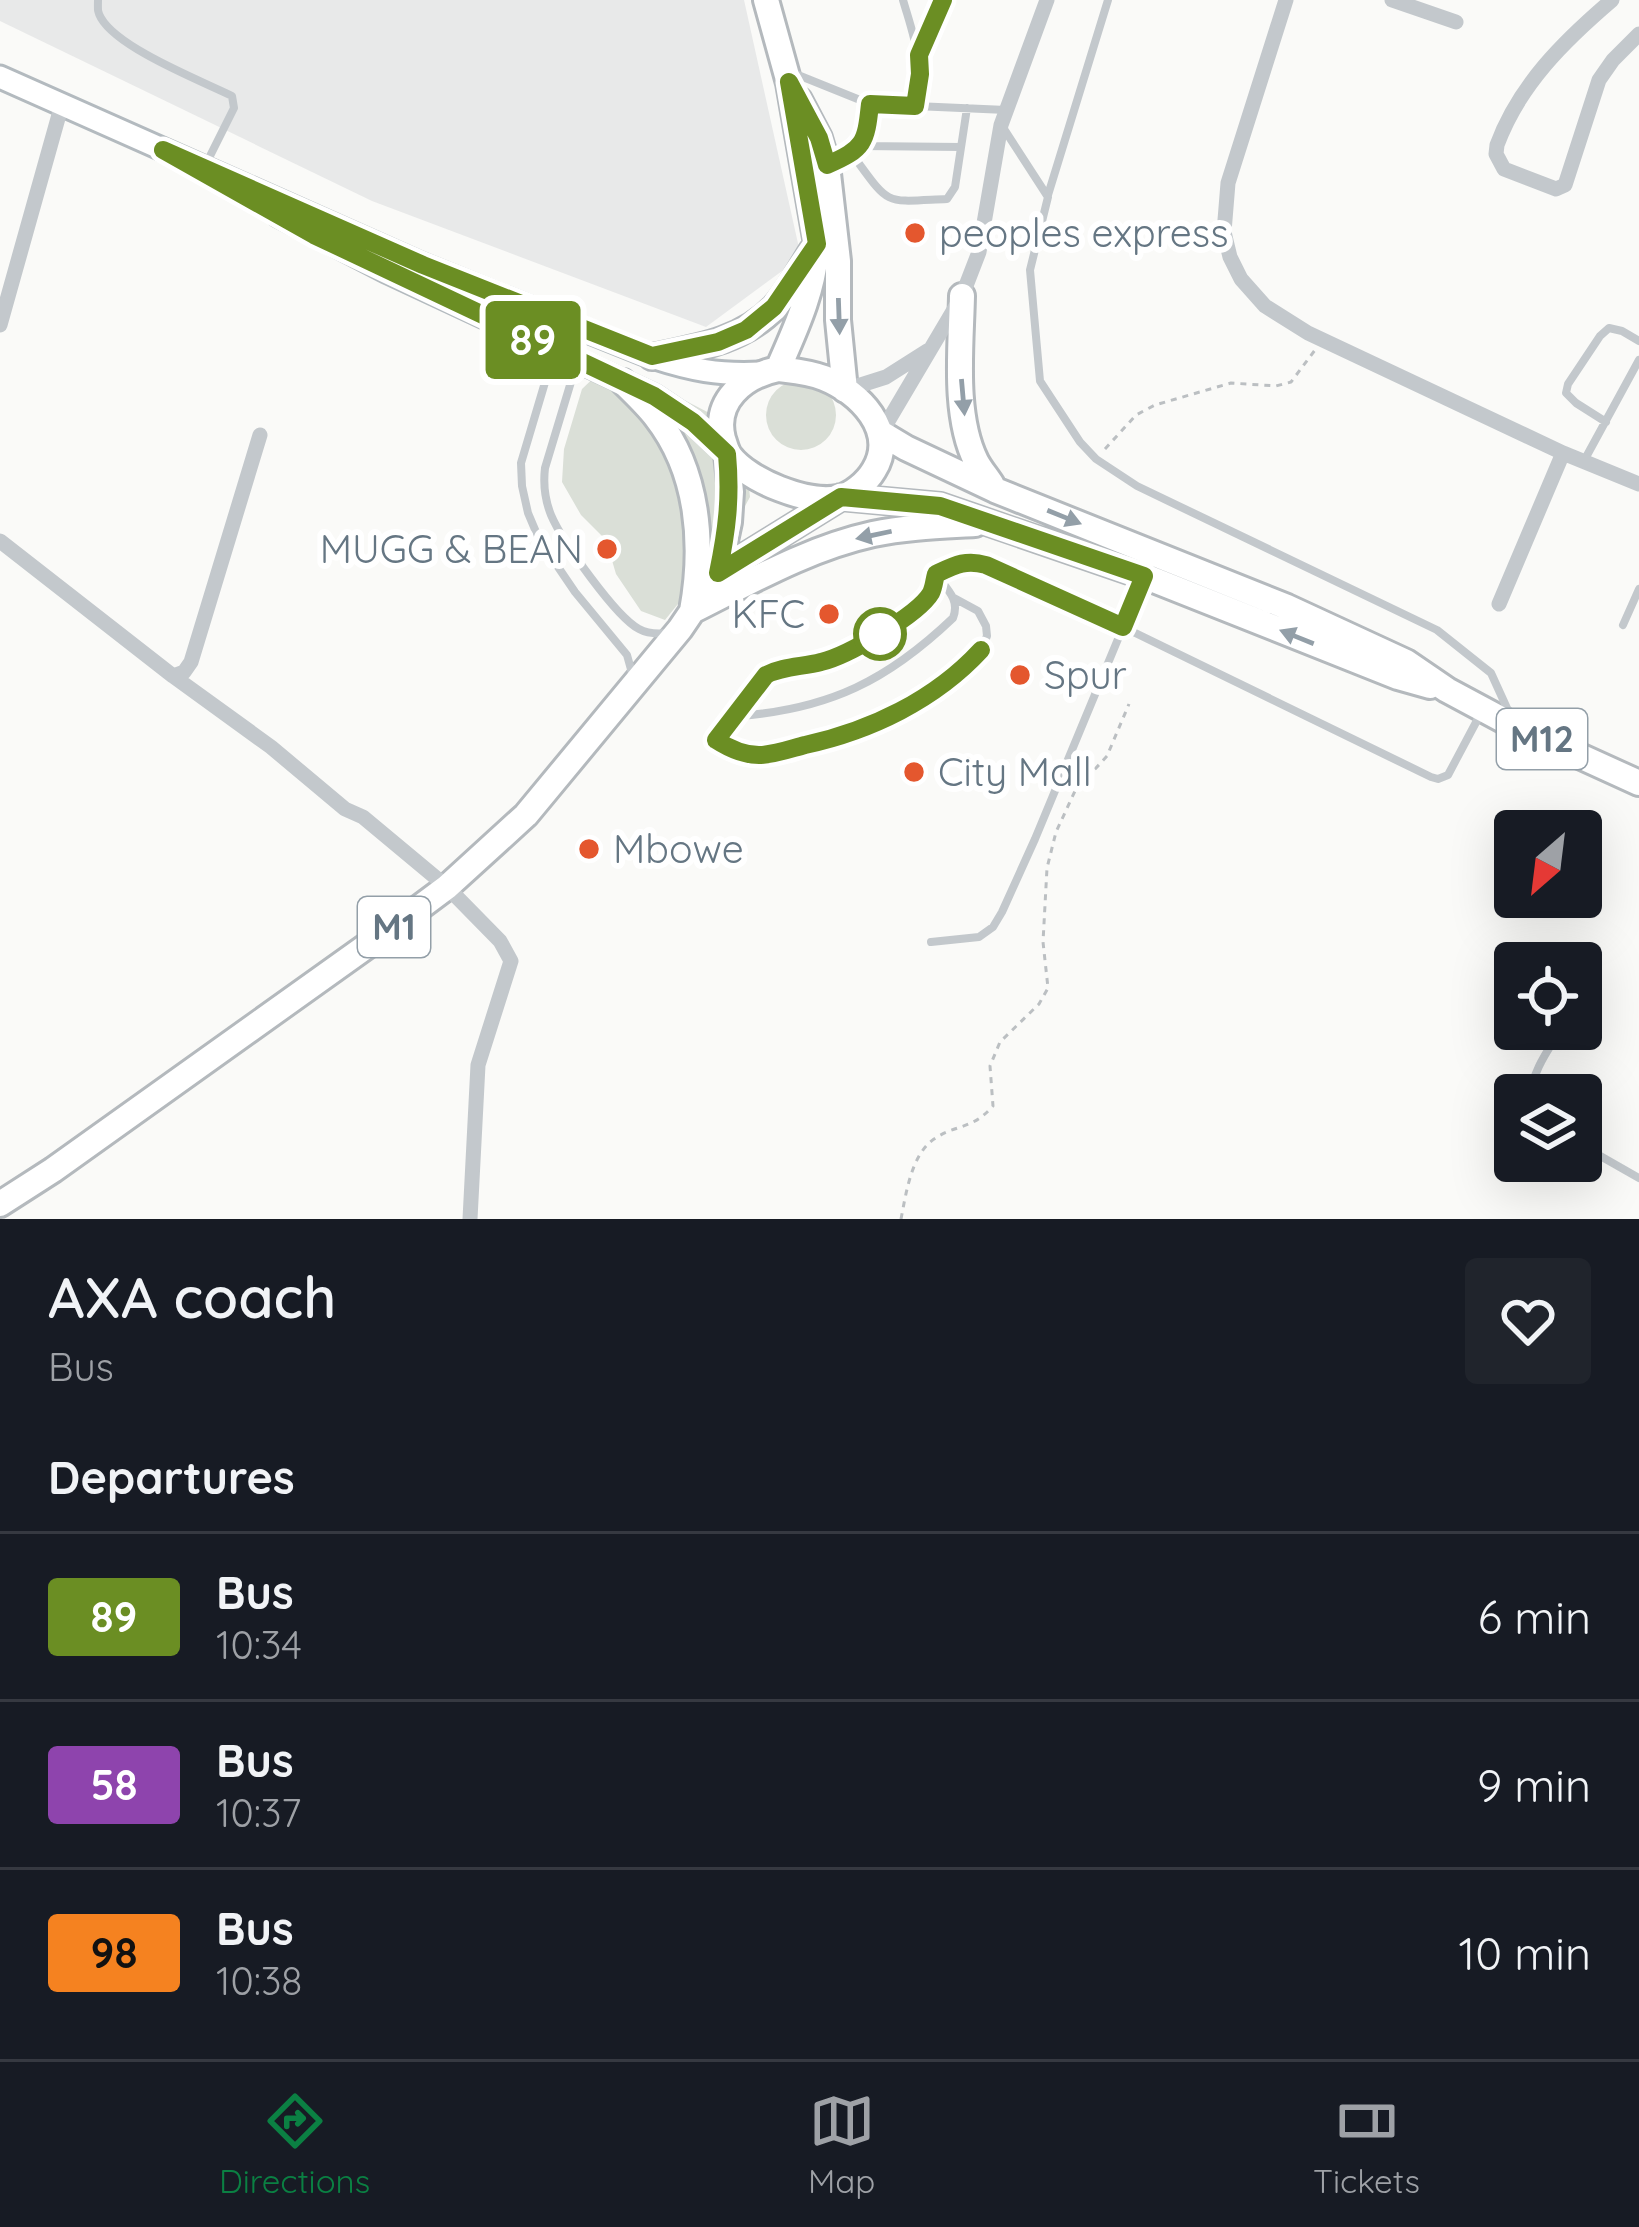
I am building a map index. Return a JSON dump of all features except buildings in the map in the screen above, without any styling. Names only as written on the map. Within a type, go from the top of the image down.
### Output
[{"type":"highway","points":[[766,0],[787,76],[817,244],[808,300],[769,371]]},
{"type":"highway","points":[[787,76],[819,138],[827,165],[845,390]]},
{"type":"highway","points":[[652,356],[718,342],[746,330],[774,307],[817,244]]},
{"type":"highway","points":[[962,296],[960,356],[967,433],[976,461],[995,490]]},
{"type":"highway","points":[[727,454],[721,416],[737,388],[769,371],[807,373],[845,390]]},
{"type":"highway","points":[[623,382],[656,417],[688,474],[697,567],[686,620]]},
{"type":"highway","name":"M12","points":[[845,390],[870,413],[881,433],[906,448],[995,490],[1287,607],[1406,662],[1516,727],[1639,783]]},
{"type":"highway","points":[[841,497],[863,484],[876,468],[881,433]]},
{"type":"highway","name":"M12","points":[[727,454],[762,481],[814,498],[940,506],[1144,576],[1398,677],[1447,690]]},
{"type":"highway","name":"M1","points":[[0,1204],[448,887],[526,814],[627,695],[718,573],[729,522],[727,454]]},
{"type":"highway","name":"M1","points":[[718,573],[841,497]]},
{"type":"highway","points":[[686,620],[772,571],[844,542],[920,527],[990,523]]},
{"type":"main road","points":[[0,77],[423,265],[652,356],[722,375],[769,371]]},
{"type":"main road","points":[[163,150],[314,235],[676,409],[727,454]]},
{"type":"street","points":[[881,433],[962,296],[979,252],[1004,118],[1046,0]]},
{"type":"street","points":[[1286,0],[1228,182],[1224,232],[1240,278],[1276,315],[1322,339],[1639,484]]},
{"type":"street","points":[[1392,0],[1456,22]]},
{"type":"street","points":[[1612,0],[1522,91],[1497,145],[1504,169],[1556,189],[1565,185],[1599,80],[1639,34]]},
{"type":"street","points":[[0,325],[62,104]]},
{"type":"street","points":[[845,390],[900,370],[934,346]]},
{"type":"street","points":[[178,674],[191,662],[260,435]]},
{"type":"street","points":[[1498,604],[1563,453]]},
{"type":"street","points":[[0,542],[178,674],[345,809],[363,818],[448,887],[500,941],[512,961],[478,1065],[470,1219]]},
{"type":"lane","points":[[98,0],[103,22],[139,51],[232,96],[235,108],[203,168]]},
{"type":"lane","points":[[903,0],[919,55],[915,106]]},
{"type":"lane","points":[[919,55],[943,0]]},
{"type":"lane","points":[[1108,0],[1030,270],[1040,381],[1096,460],[1137,486],[1437,630],[1491,673],[1516,727]]},
{"type":"lane","points":[[787,76],[870,104],[967,108],[1004,118],[1048,197]]},
{"type":"lane","points":[[827,165],[861,146],[870,104]]},
{"type":"lane","points":[[852,154],[892,202],[947,199],[955,187],[967,108]]},
{"type":"lane","points":[[861,146],[961,147]]},
{"type":"lane","points":[[1606,422],[1566,393],[1568,384],[1609,328],[1639,341]]},
{"type":"lane","points":[[545,346],[547,379],[521,464],[528,513],[539,539],[575,592],[627,656],[633,676],[627,695]]},
{"type":"lane","points":[[1585,461],[1639,360]]},
{"type":"lane","points":[[578,361],[545,469],[543,485],[552,518],[579,560],[635,628],[666,634],[686,620]]},
{"type":"lane","points":[[936,574],[967,562],[986,565],[1438,779],[1448,776],[1483,710]]},
{"type":"lane","points":[[936,574],[955,598],[978,611],[987,636],[970,662],[915,704],[834,740],[758,755],[733,751],[716,740],[766,675],[857,649],[930,595],[936,574]]},
{"type":"lane","points":[[931,942],[979,937],[1002,912],[1144,576]]},
{"type":"lane","points":[[1623,625],[1639,589]]},
{"type":"lane","points":[[737,716],[800,707],[868,684],[906,660],[953,618],[955,598]]},
{"type":"lane","points":[[1602,1157],[1639,1178]]},
{"type":"path","points":[[1096,460],[1143,410],[1219,385],[1291,382],[1322,339]]},
{"type":"path","points":[[901,1219],[918,1158],[933,1139],[981,1120],[994,1106],[990,1066],[1000,1042],[1039,1004],[1048,988],[1043,943],[1047,868],[1056,832],[1075,791],[1107,756],[1129,704]]},
{"type":"shaded area","points":[[0,0],[744,0],[801,257],[706,327],[372,201],[0,21]]},
{"type":"shaded area","points":[[605,367],[649,382],[723,420],[745,453],[750,497],[719,553],[665,620],[641,611],[616,574],[606,540],[581,515],[562,482],[564,449],[582,389]]},
{"type":"shaded area","points":[[801,380],[826,390],[836,415],[826,440],[801,450],[776,440],[766,415],[776,390]]},
{"type":"bus line","name":"89","points":[[943,0],[919,55],[915,106],[870,104],[867,135],[852,154],[827,165],[819,138],[789,82],[817,244],[774,307],[746,330],[718,342],[652,356],[423,265],[163,150],[314,235],[676,409],[727,454],[729,522],[718,573],[841,497],[940,506],[1144,576],[1123,627],[986,565],[956,564],[936,574],[930,595],[857,649],[766,675],[716,740],[733,751],[758,755],[834,740],[915,704],[981,650]]},
{"type":"place","name":"peoples express","points":[[915,233]]},
{"type":"place","name":"MUGG & BEAN","points":[[607,549]]},
{"type":"place","name":"KFC","points":[[829,614]]},
{"type":"place","name":"Spur","points":[[1020,675]]},
{"type":"place","name":"City Mall","points":[[914,772]]},
{"type":"place","name":"Mbowe","points":[[589,849]]}]
